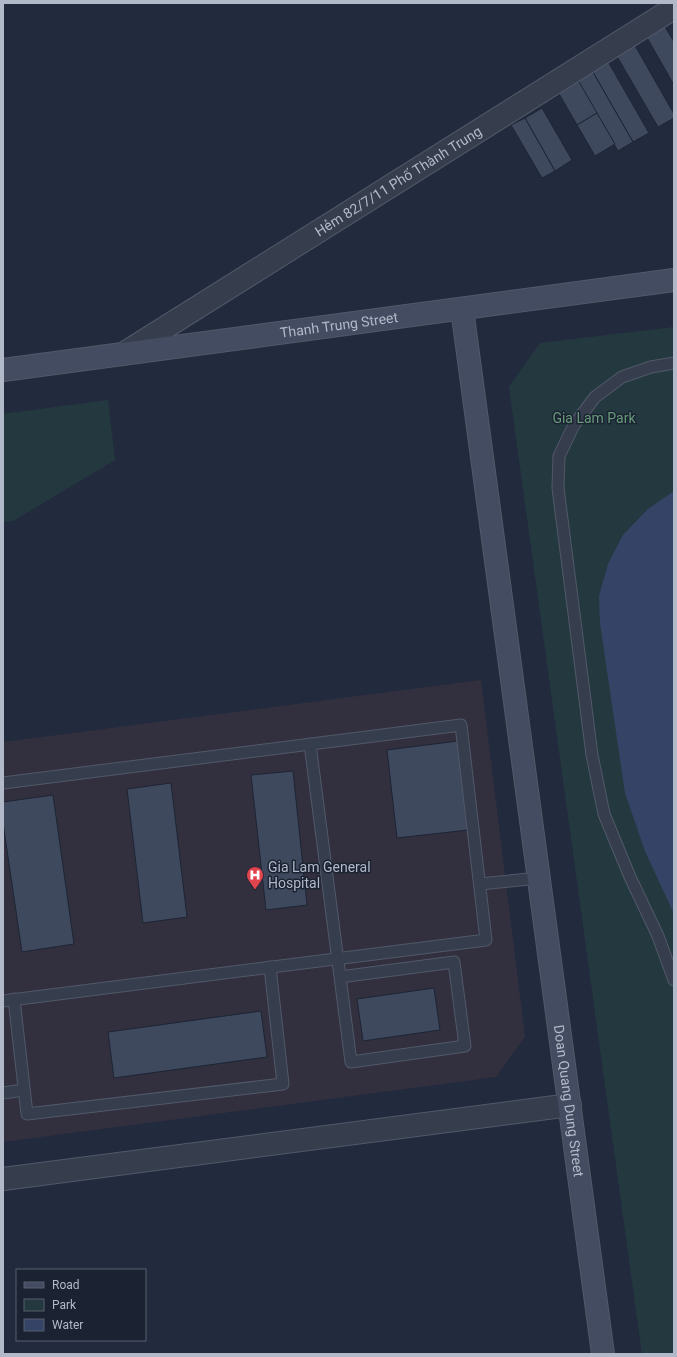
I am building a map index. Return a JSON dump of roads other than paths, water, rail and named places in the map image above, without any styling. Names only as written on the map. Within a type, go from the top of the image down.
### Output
[{"type":"street","name":"Hẻm 82/7/11 Phố Thành Trung","points":[[122,354],[674,8]]},
{"type":"street","name":"Thanh Trung Street","points":[[3,370],[674,280]]},
{"type":"street","name":"Doan Quang Dung Street","points":[[462,309],[604,1354]]},
{"type":"street","points":[[3,1179],[570,1105]]},
{"type":"lane","points":[[674,363],[651,367],[622,377],[595,397],[574,425],[559,456],[558,488],[592,755],[604,814],[630,877],[658,936],[674,980]]},
{"type":"lane","points":[[3,783],[460,725],[486,940],[338,959],[270,967],[9,1000],[27,1114],[283,1084],[270,967]]},
{"type":"lane","points":[[310,744],[338,959],[340,977],[351,1062],[465,1046],[454,962],[340,977]]},
{"type":"lane","points":[[480,884],[539,878]]},
{"type":"lane","points":[[3,1093],[24,1090]]},
{"type":"water","points":[[674,491],[674,914],[645,851],[625,793],[600,623],[599,596],[608,564],[623,535],[648,509]]},
{"type":"place","name":"Gia Lam General Hospital","points":[[255,890]]},
{"type":"park label","name":"Gia Lam Park","points":[[594,418]]}]
